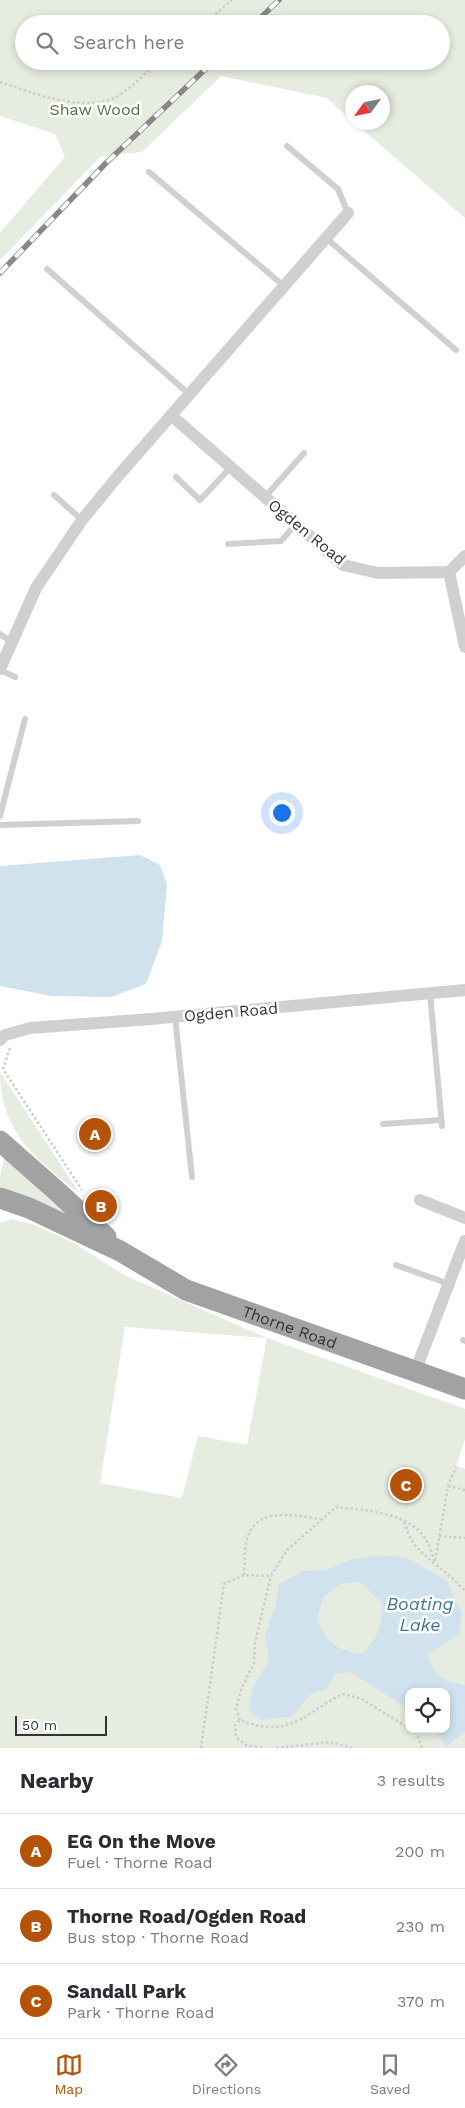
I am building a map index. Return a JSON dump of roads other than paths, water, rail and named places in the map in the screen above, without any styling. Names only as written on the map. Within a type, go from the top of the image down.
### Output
[{"type":"highway","name":"Thorne Road","points":[[0,1142],[60,1194],[120,1251]]},
{"type":"highway","name":"Thorne Road","points":[[0,1198],[29,1208],[120,1251],[186,1290],[465,1389]]},
{"type":"street","points":[[0,670],[36,588],[82,520],[118,476],[348,213]]},
{"type":"street","name":"Ogden Road","points":[[172,416],[343,565],[378,573],[449,572]]},
{"type":"street","points":[[465,556],[449,572],[465,648]]},
{"type":"street","name":"Ogden Road","points":[[0,1040],[5,1035],[24,1029],[465,990]]},
{"type":"street","points":[[420,1200],[465,1218]]},
{"type":"street","points":[[415,1372],[465,1241]]},
{"type":"lane","points":[[287,146],[338,189],[348,213]]},
{"type":"lane","points":[[149,172],[284,286]]},
{"type":"lane","points":[[326,238],[456,350]]},
{"type":"lane","points":[[47,269],[190,395]]},
{"type":"lane","points":[[265,497],[304,453]]},
{"type":"lane","points":[[176,477],[200,500],[231,467]]},
{"type":"lane","points":[[54,495],[82,520]]},
{"type":"lane","points":[[228,544],[281,541],[296,524]]},
{"type":"lane","points":[[0,634],[11,642]]},
{"type":"lane","points":[[0,670],[15,677]]},
{"type":"lane","points":[[0,816],[25,719]]},
{"type":"lane","points":[[0,825],[138,821]]},
{"type":"lane","points":[[384,1124],[442,1123],[430,993]]},
{"type":"lane","points":[[175,1017],[192,1177]]},
{"type":"lane","points":[[396,1265],[449,1284]]},
{"type":"water","points":[[140,855],[160,865],[167,885],[162,941],[146,984],[111,997],[52,996],[0,986],[0,866]]},
{"type":"water","name":"Boating Lake","points":[[383,1555],[407,1558],[446,1580],[462,1614],[459,1634],[427,1655],[437,1673],[451,1682],[465,1685],[465,1731],[446,1747],[436,1733],[450,1733],[450,1688],[405,1688],[405,1706],[350,1672],[335,1674],[327,1689],[312,1693],[292,1716],[262,1720],[249,1711],[252,1690],[269,1660],[265,1635],[275,1607],[279,1584],[304,1571],[325,1570],[354,1559]],"holes":[[[360,1582],[382,1603],[381,1619],[376,1636],[362,1654],[339,1648],[333,1644],[325,1635],[317,1620],[323,1597],[341,1584]]]},
{"type":"railway","points":[[263,15],[279,0]]},
{"type":"railway","points":[[0,273],[106,163],[204,70]]},
{"type":"place","name":"EG On the Move","points":[[95,1134]]},
{"type":"place","name":"Thorne Road/Ogden Road","points":[[101,1206]]},
{"type":"place","name":"Sandall Park","points":[[406,1485]]},
{"type":"park label","name":"Shaw Wood","points":[[95,109]]}]
